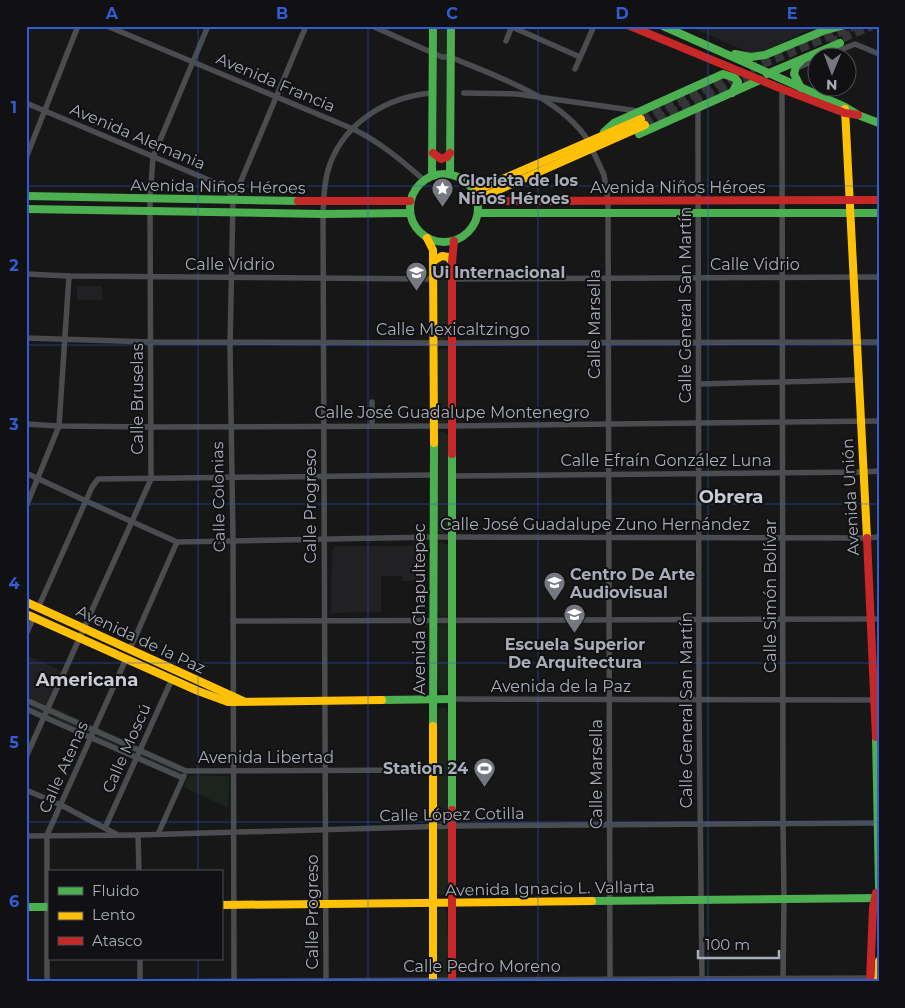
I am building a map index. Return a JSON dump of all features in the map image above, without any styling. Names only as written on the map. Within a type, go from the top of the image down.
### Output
[{"type":"main road","points":[[432,26],[432,175]]},
{"type":"main road","points":[[450,26],[450,174]]},
{"type":"main road","points":[[630,26],[782,89],[879,123]]},
{"type":"main road","points":[[662,26],[802,88],[845,110]]},
{"type":"main road","points":[[704,44],[744,57],[758,57],[823,31],[841,26]]},
{"type":"main road","points":[[723,66],[736,67],[753,73],[768,74],[840,43]]},
{"type":"main road","points":[[688,50],[708,63],[714,74],[713,78]]},
{"type":"main road","points":[[802,88],[794,78],[795,68],[804,58]]},
{"type":"main road","points":[[477,197],[601,141],[713,78],[725,74],[737,80],[738,84],[732,93]]},
{"type":"main road","points":[[601,141],[622,141],[760,80]]},
{"type":"main road","name":"Avenida Unión","points":[[845,110],[866,538],[874,618],[879,823],[879,887],[876,898]]},
{"type":"main road","points":[[601,141],[614,123],[642,119]]},
{"type":"main road","points":[[433,153],[441,159],[447,157],[450,153]]},
{"type":"main road","points":[[450,174],[465,180],[477,197],[479,213],[476,222],[463,237],[454,241],[441,242],[427,238],[416,228],[410,213],[410,201],[413,193],[424,180],[432,175],[450,174]]},
{"type":"main road","name":"Avenida Niños Héroes","points":[[26,196],[323,202],[410,201]]},
{"type":"main road","name":"Avenida Niños Héroes","points":[[477,197],[608,201],[879,200]]},
{"type":"main road","name":"Avenida Niños Héroes","points":[[26,209],[323,214],[410,213]]},
{"type":"main road","name":"Avenida Niños Héroes","points":[[479,213],[879,213]]},
{"type":"main road","name":"Avenida Chapultepec","points":[[427,238],[433,250],[434,619],[432,903],[434,981]]},
{"type":"main road","name":"Avenida Chapultepec","points":[[452,981],[452,262],[454,241]]},
{"type":"main road","points":[[433,261],[442,256],[448,257],[452,262]]},
{"type":"main road","name":"Avenida de la Paz","points":[[26,602],[130,649],[233,700]]},
{"type":"main road","name":"Avenida de la Paz","points":[[30,616],[198,691],[243,702],[452,699]]},
{"type":"main road","points":[[874,980],[876,898]]},
{"type":"main road","name":"Avenida Ignacio L. Vallarta","points":[[222,905],[876,898]]},
{"type":"main road","points":[[26,907],[48,907]]},
{"type":"main road","points":[[874,980],[879,961]]},
{"type":"street","points":[[26,158],[78,26]]},
{"type":"street","name":"Avenida Francia","points":[[107,26],[373,138],[390,150],[424,180]]},
{"type":"street","name":"Calle Bruselas","points":[[26,757],[151,478],[150,199],[153,156],[208,26]]},
{"type":"street","name":"Calle Colonias","points":[[234,981],[232,832],[233,540],[230,341],[232,213],[233,200],[306,26]]},
{"type":"street","points":[[372,26],[442,57],[450,57],[522,87],[540,97],[642,119]]},
{"type":"street","points":[[506,41],[512,26],[580,57]]},
{"type":"street","points":[[575,69],[594,26]]},
{"type":"street","points":[[845,48],[855,44],[879,54]]},
{"type":"street","points":[[795,68],[808,63]]},
{"type":"street","name":"Calle Simón Bolívar","points":[[782,89],[783,980]]},
{"type":"street","name":"Calle Progreso","points":[[326,981],[323,278],[323,202],[325,185],[331,162],[337,151],[353,129],[376,109],[414,95],[433,93]]},
{"type":"street","name":"Calle Marsella","points":[[464,93],[517,94],[540,97],[568,118],[582,132],[591,145],[604,175],[608,201],[610,981]]},
{"type":"street","name":"Avenida Alemania","points":[[26,103],[223,186],[229,191],[233,200]]},
{"type":"street","name":"Calle General San Martín","points":[[698,108],[702,980]]},
{"type":"street","name":"Calle Vidrio","points":[[26,274],[433,279]]},
{"type":"street","points":[[26,507],[60,426],[70,276]]},
{"type":"street","name":"Calle Vidrio","points":[[452,279],[879,277]]},
{"type":"street","name":"Calle Mexicaltzingo","points":[[26,338],[150,342],[879,342]]},
{"type":"street","points":[[700,384],[858,380]]},
{"type":"street","points":[[372,402],[372,426]]},
{"type":"street","name":"Calle José Guadalupe Montenegro","points":[[26,424],[60,426],[231,427],[879,421]]},
{"type":"street","name":"Calle Efraín González Luna","points":[[453,476],[879,471]]},
{"type":"street","name":"Calle José Guadalupe Zuno Hernández","points":[[26,473],[178,542],[434,538],[879,537]]},
{"type":"street","points":[[38,608],[94,482],[98,479],[434,475]]},
{"type":"street","points":[[130,649],[178,542]]},
{"type":"street","points":[[26,634],[30,616]]},
{"type":"street","points":[[233,621],[874,618]]},
{"type":"street","name":"Calle Atenas","points":[[48,982],[47,836],[126,659]]},
{"type":"street","name":"Calle Moscú","points":[[106,828],[172,679]]},
{"type":"street","name":"Avenida de la Paz","points":[[452,699],[877,700]]},
{"type":"street","name":"Avenida Libertad","points":[[26,700],[186,771],[432,770]]},
{"type":"street","name":"Avenida Libertad","points":[[26,709],[183,778]]},
{"type":"street","points":[[158,834],[186,771]]},
{"type":"street","points":[[26,790],[61,805],[118,835]]},
{"type":"street","name":"Calle López Cotilla","points":[[26,836],[138,835],[452,826],[879,823]]},
{"type":"street","points":[[138,835],[139,870]]},
{"type":"street","points":[[140,960],[140,982]]},
{"type":"street","name":"Calle Pedro Moreno","points":[[85,982],[874,980]]},
{"type":"shaded area","points":[[437,26],[447,26],[447,54],[442,55],[437,52]]},
{"type":"shaded area","points":[[688,26],[818,26],[760,53],[753,54]]},
{"type":"shaded area","points":[[437,58],[447,59],[447,153],[443,157],[437,152]]},
{"type":"shaded area","points":[[439,258],[449,260],[449,336],[445,340],[440,340],[436,336],[436,260]]},
{"type":"shaded area","points":[[77,286],[102,286],[102,300],[77,300]]},
{"type":"shaded area","points":[[441,349],[448,351],[449,420],[445,424],[439,423],[436,420],[436,353]]},
{"type":"shaded area","points":[[442,431],[449,436],[449,530],[443,534],[436,530],[437,434]]},
{"type":"shaded area","points":[[441,542],[448,545],[449,612],[447,616],[443,617],[437,614],[436,547]]},
{"type":"shaded area","points":[[335,546],[426,546],[428,581],[402,581],[402,576],[381,576],[381,612],[331,613],[332,552]]},
{"type":"shaded area","points":[[444,623],[449,626],[448,691],[443,694],[437,689],[438,626]]},
{"type":"shaded area","points":[[26,655],[62,671],[46,707],[26,698]]},
{"type":"shaded area","points":[[26,695],[185,767],[180,780],[26,712]]},
{"type":"shaded area","points":[[443,707],[448,713],[448,890],[442,895],[435,890],[436,710]]},
{"type":"shaded area","points":[[191,775],[229,776],[228,808],[184,787]]},
{"type":"shaded area","points":[[442,908],[447,913],[449,973],[446,978],[441,978],[438,973],[436,913]]},
{"type":"tunnel","points":[[750,69],[854,26]]},
{"type":"tunnel","points":[[830,43],[871,26]]},
{"type":"tunnel","points":[[645,125],[756,74]]},
{"type":"tunnel","points":[[641,119],[735,75]]},
{"type":"traffic: fast","points":[[432,175],[433,26]]},
{"type":"traffic: fast","points":[[450,174],[451,26]]},
{"type":"traffic: fast","points":[[663,26],[879,123]]},
{"type":"traffic: fast","points":[[735,54],[751,57],[765,55],[823,31],[841,26]]},
{"type":"traffic: fast","points":[[767,74],[840,43]]},
{"type":"traffic: fast","points":[[801,61],[796,66],[794,74],[801,88]]},
{"type":"traffic: fast","points":[[604,132],[614,123],[723,74],[735,78],[738,82],[732,93]]},
{"type":"traffic: fast","points":[[639,134],[760,80]]},
{"type":"traffic: fast","points":[[437,174],[451,174],[463,179],[473,189],[478,201],[478,208],[478,215],[473,227],[463,237],[451,242],[437,242],[425,237],[415,227],[410,215],[410,201],[415,189],[425,179],[437,174]]},
{"type":"traffic: fast","points":[[26,196],[298,201]]},
{"type":"traffic: fast","points":[[26,209],[323,214],[410,213]]},
{"type":"traffic: fast","points":[[479,213],[879,213]]},
{"type":"traffic: fast","points":[[433,726],[434,443]]},
{"type":"traffic: fast","points":[[452,454],[452,810]]},
{"type":"traffic: fast","points":[[382,700],[452,699]]},
{"type":"traffic: fast","points":[[876,737],[879,887]]},
{"type":"traffic: fast","points":[[592,901],[879,898]]},
{"type":"traffic: fast","points":[[26,907],[48,907]]},
{"type":"traffic: slow","points":[[845,109],[867,538]]},
{"type":"traffic: slow","points":[[475,191],[641,119]]},
{"type":"traffic: slow","points":[[478,199],[645,125]]},
{"type":"traffic: slow","points":[[427,238],[433,250],[434,443]]},
{"type":"traffic: slow","points":[[433,261],[442,256],[448,257],[452,262]]},
{"type":"traffic: slow","points":[[26,602],[243,701]]},
{"type":"traffic: slow","points":[[26,614],[198,691],[228,702],[382,700]]},
{"type":"traffic: slow","points":[[433,726],[433,982]]},
{"type":"traffic: slow","points":[[222,905],[592,901]]},
{"type":"traffic: slow","points":[[878,982],[879,961]]},
{"type":"traffic: jam","points":[[630,26],[782,89],[845,113],[858,115]]},
{"type":"traffic: jam","points":[[433,153],[441,159],[447,157],[450,153]]},
{"type":"traffic: jam","points":[[478,201],[879,200]]},
{"type":"traffic: jam","points":[[298,201],[410,201]]},
{"type":"traffic: jam","points":[[452,454],[452,262],[454,241]]},
{"type":"traffic: jam","points":[[867,538],[876,737]]},
{"type":"traffic: jam","points":[[452,810],[452,982]]},
{"type":"traffic: jam","points":[[870,982],[873,908],[876,893]]},
{"type":"place","name":"Glorieta de los Niños Héroes","points":[[442,208]]},
{"type":"place","name":"Ui Internacional","points":[[416,291]]},
{"type":"place","name":"Centro De Arte Audiovisual","points":[[554,602]]},
{"type":"place","name":"Escuela Superior De Arquitectura","points":[[575,634]]},
{"type":"place","name":"Station 24","points":[[484,787]]},
{"type":"district","name":"Obrera","points":[[731,497]]},
{"type":"district","name":"Americana","points":[[87,680]]}]
